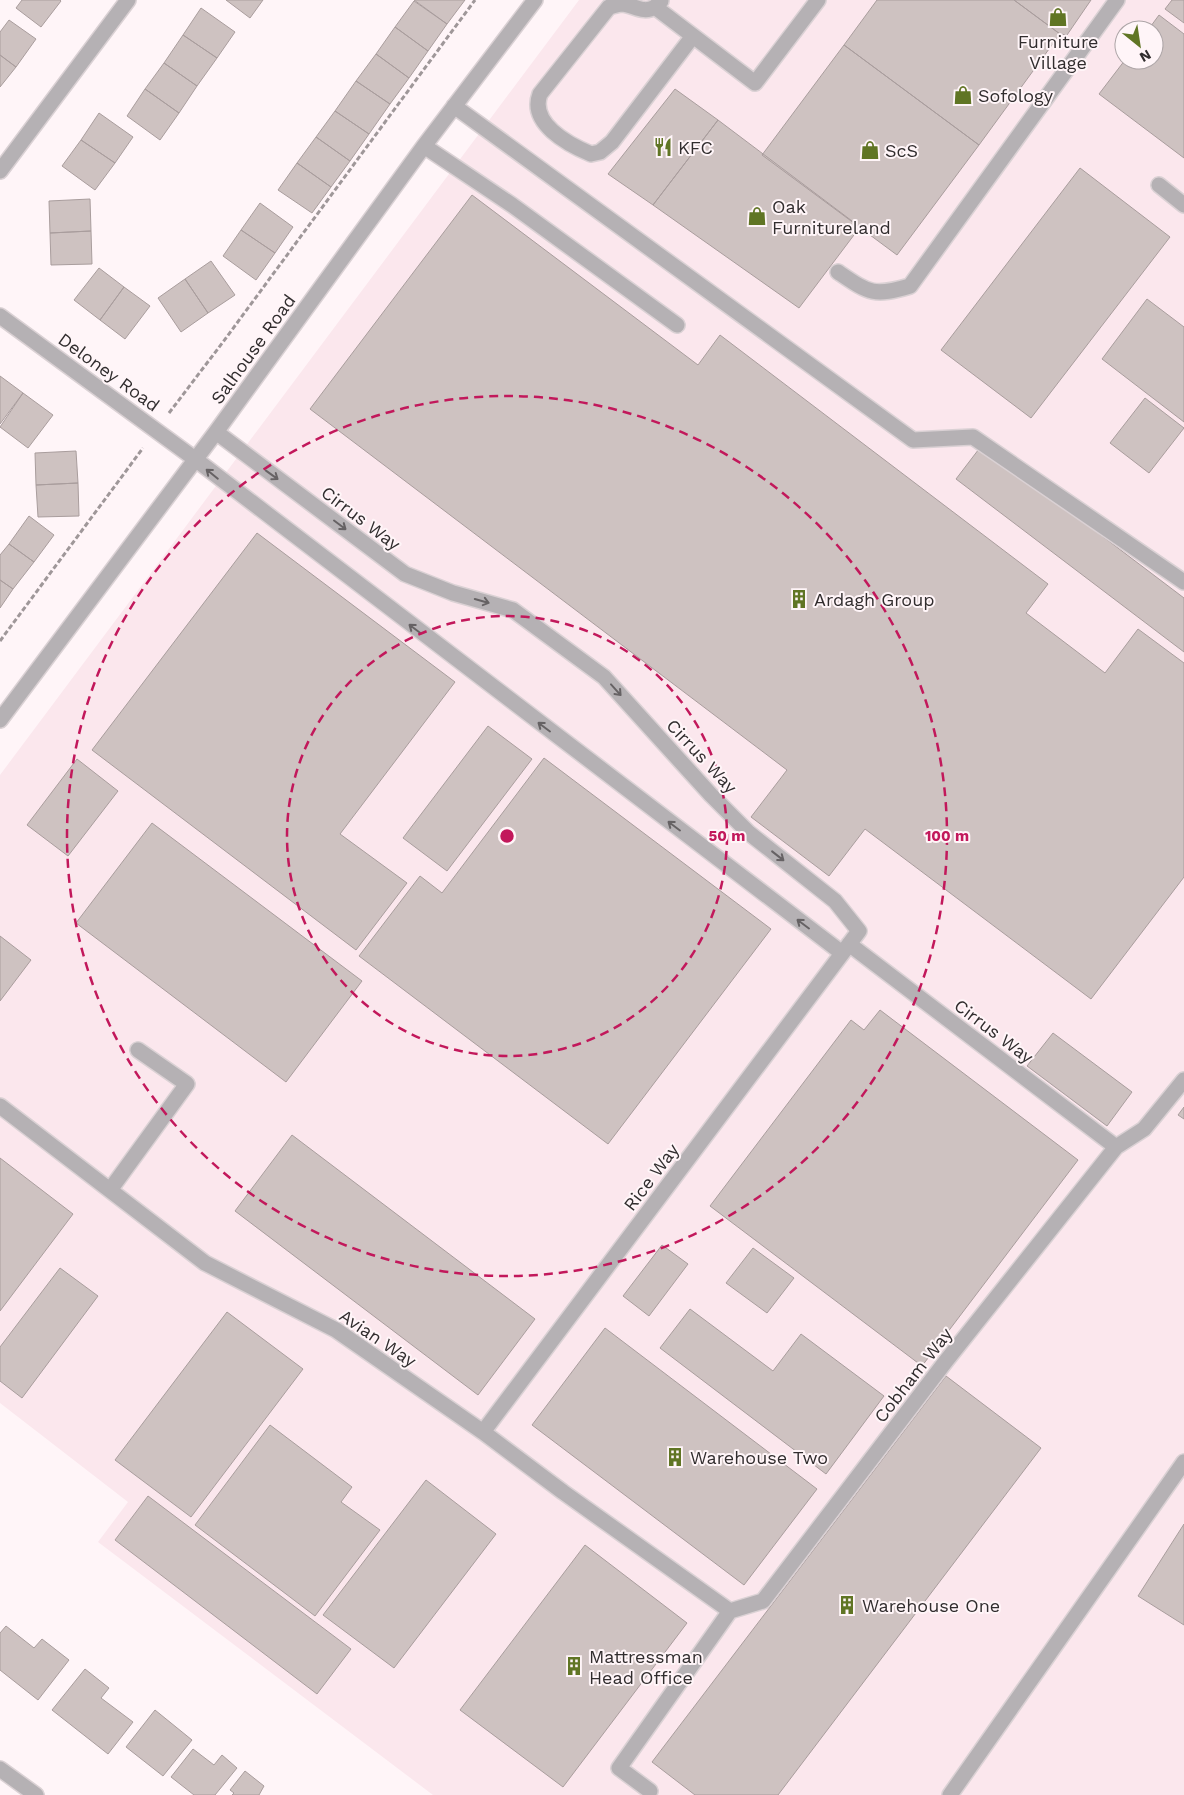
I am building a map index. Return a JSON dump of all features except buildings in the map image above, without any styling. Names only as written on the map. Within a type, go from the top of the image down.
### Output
[{"type":"street","points":[[0,171],[128,0]]},
{"type":"street","name":"Salhouse Road","points":[[0,720],[216,432],[424,146],[536,0]]},
{"type":"street","points":[[693,36],[612,142],[600,152],[591,154],[560,137],[544,123],[538,111],[537,102],[540,94],[609,7],[620,4],[639,10],[651,10],[658,4],[693,36],[755,84],[818,0]]},
{"type":"street","points":[[838,272],[862,288],[884,294],[910,286],[1117,0]]},
{"type":"street","points":[[454,106],[912,440],[973,437],[1184,582]]},
{"type":"street","points":[[424,146],[512,205],[676,325]]},
{"type":"street","points":[[1159,185],[1184,205]]},
{"type":"street","name":"Deloney Road","points":[[0,316],[195,459],[846,949]]},
{"type":"street","name":"Cirrus Way","points":[[216,432],[405,574],[454,593],[513,610],[604,677],[711,795],[749,833],[835,901],[858,932],[846,949],[1116,1147]]},
{"type":"street","name":"Rice Way","points":[[483,1432],[846,949]]},
{"type":"street","points":[[110,1190],[187,1084],[138,1050]]},
{"type":"street","name":"Cobham Way","points":[[730,1611],[763,1600],[946,1361],[1116,1147],[1144,1129],[1184,1080]]},
{"type":"street","name":"Avian Way","points":[[0,1106],[205,1263],[336,1330],[483,1432],[563,1492],[730,1611]]},
{"type":"street","points":[[950,1795],[1184,1462]]},
{"type":"street","points":[[650,1790],[619,1768],[730,1611]]},
{"type":"street","points":[[0,1769],[36,1795]]},
{"type":"path","points":[[0,641],[475,0]]},
{"type":"shaded area","points":[[579,0],[1184,0],[1184,1795],[433,1795],[98,1542],[128,1502],[0,1403],[0,775]]},
{"type":"place","name":"Furniture Village","points":[[1058,17]]},
{"type":"place","name":"Sofology","points":[[963,95]]},
{"type":"place","name":"KFC","points":[[663,147]]},
{"type":"place","name":"ScS","points":[[870,150]]},
{"type":"place","name":"Oak Furnitureland","points":[[757,216]]},
{"type":"place","name":"Ardagh Group","points":[[799,599]]},
{"type":"place","name":"Warehouse Two","points":[[675,1457]]},
{"type":"place","name":"Warehouse One","points":[[847,1605]]},
{"type":"place","name":"Mattressman Head Office","points":[[574,1666]]}]
